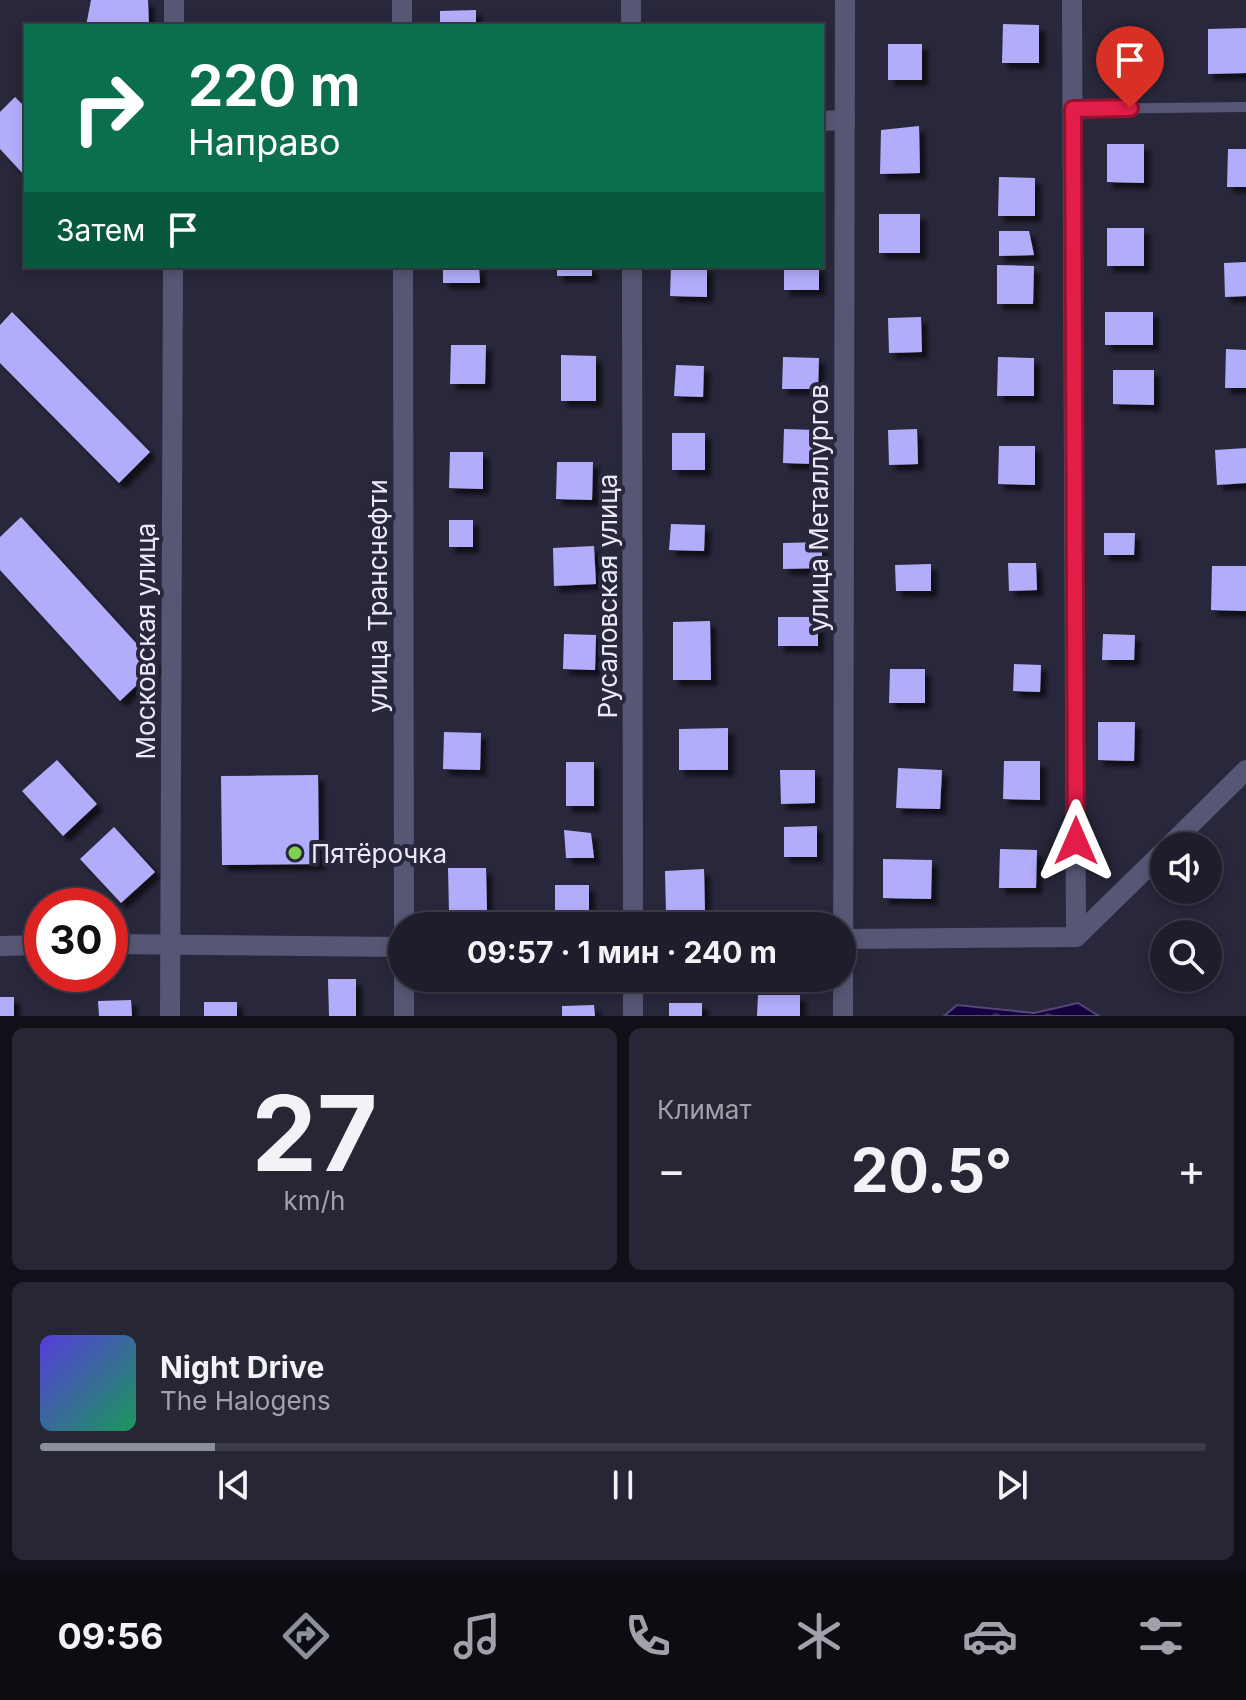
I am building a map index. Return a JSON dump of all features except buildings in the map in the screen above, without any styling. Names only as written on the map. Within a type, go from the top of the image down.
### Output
[{"type":"street","points":[[174,0],[174,24]]},
{"type":"street","points":[[402,0],[402,24]]},
{"type":"street","points":[[631,0],[631,24]]},
{"type":"street","name":"улица Металлургов","points":[[842,912],[845,0]]},
{"type":"street","points":[[1072,0],[1076,937]]},
{"type":"street","points":[[824,121],[845,120]]},
{"type":"street","name":"Московская улица","points":[[170,1016],[173,268]]},
{"type":"street","name":"улица Транснефти","points":[[403,268],[404,912]]},
{"type":"street","name":"Русаловская улица","points":[[632,268],[633,912]]},
{"type":"street","points":[[1183,832],[1246,770]]},
{"type":"street","points":[[856,939],[1076,937],[1150,865]]},
{"type":"street","points":[[128,944],[388,947]]},
{"type":"street","points":[[0,946],[24,945]]},
{"type":"street","points":[[404,992],[404,1016]]},
{"type":"street","points":[[633,992],[633,1016]]},
{"type":"street","name":"улица Металлургов","points":[[843,992],[843,1016]]},
{"type":"lane","points":[[1073,109],[1246,107]]},
{"type":"water","points":[[1078,1003],[1099,1016],[944,1016],[957,1005],[1034,1013]]},
{"type":"place","name":"Пятёрочка","points":[[295,853]]},
{"type":"route","points":[[1076,841],[1073,109],[1130,108]]}]
